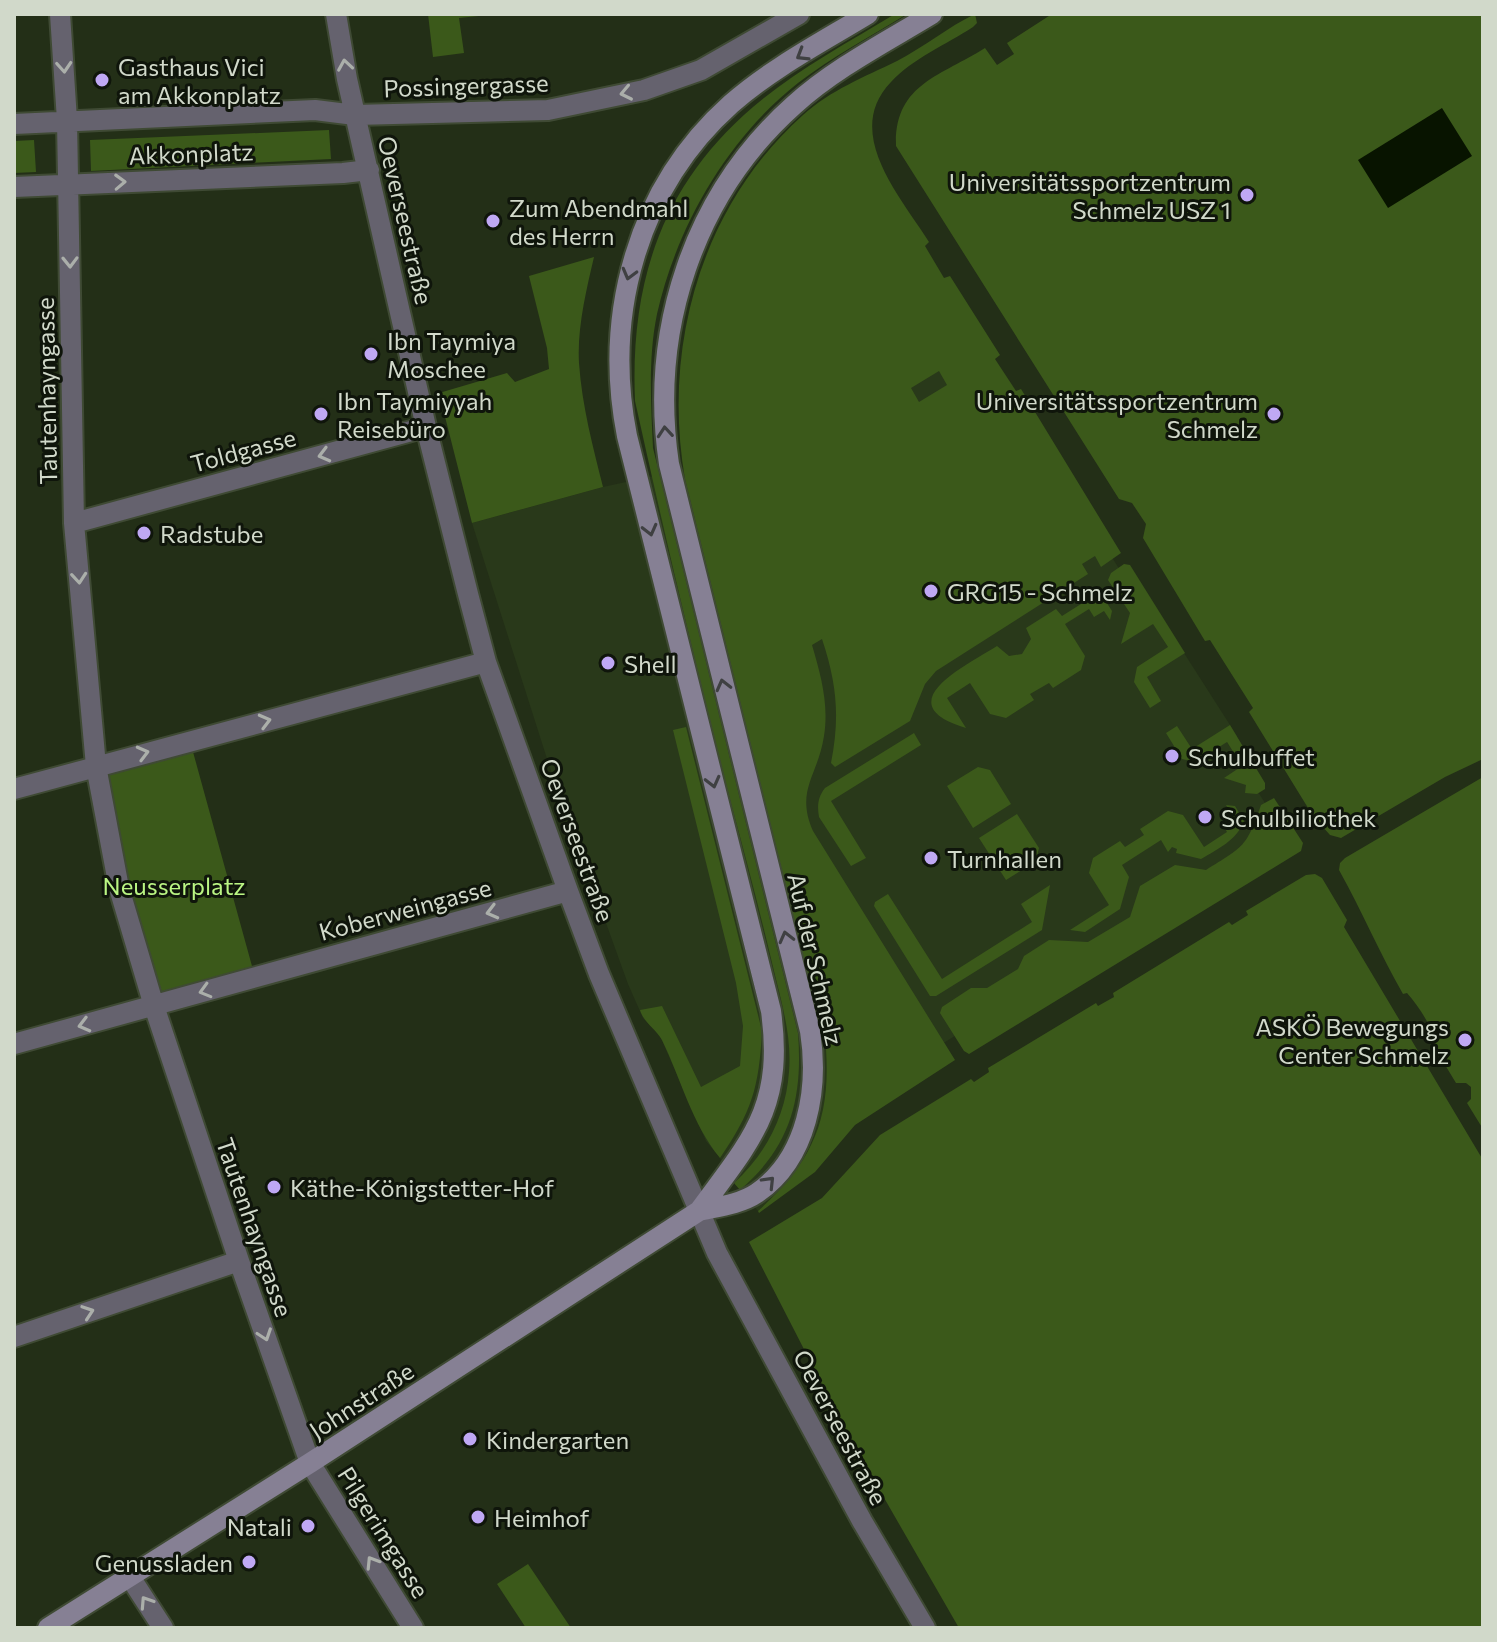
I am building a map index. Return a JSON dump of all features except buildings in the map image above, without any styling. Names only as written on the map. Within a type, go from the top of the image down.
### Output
[{"type":"main road","points":[[699,1211],[756,1131],[772,1087],[775,1040],[771,1011],[627,436],[619,381],[622,305],[631,263],[651,212],[678,164],[696,141],[753,86],[868,14]]},
{"type":"main road","name":"Auf der Schmelz","points":[[699,1211],[743,1200],[771,1181],[788,1159],[805,1124],[814,1075],[810,1031],[669,464],[663,395],[671,323],[683,277],[703,225],[728,181],[759,141],[796,103],[816,88],[932,14]]},
{"type":"main road","name":"Johnstraße","points":[[48,1628],[699,1211]]},
{"type":"street","name":"Tautenhayngasse","points":[[60,14],[67,120],[74,523],[96,766]]},
{"type":"street","name":"Oeverseestraße","points":[[336,14],[355,115],[426,427],[486,662],[568,891],[599,974],[717,1253],[862,1521],[925,1628]]},
{"type":"street","name":"Possingergasse","points":[[355,115],[548,110],[644,90],[701,70],[799,14]]},
{"type":"street","name":"Akkonplatz","points":[[14,124],[315,110],[355,115]]},
{"type":"street","name":"Akkonplatz","points":[[14,187],[369,170]]},
{"type":"street","name":"Toldgasse","points":[[74,523],[426,427]]},
{"type":"street","points":[[14,789],[486,662]]},
{"type":"street","points":[[14,1044],[154,1006],[119,888],[96,766]]},
{"type":"street","name":"Koberweingasse","points":[[154,1006],[568,891]]},
{"type":"street","name":"Tautenhayngasse","points":[[154,1006],[310,1463]]},
{"type":"street","points":[[14,1337],[239,1261]]},
{"type":"street","name":"Pilgerimgasse","points":[[310,1463],[413,1628]]},
{"type":"street","points":[[130,1577],[163,1628]]},
{"type":"shaded area","points":[[1442,108],[1472,156],[1388,208],[1358,160]]},
{"type":"shaded area","name":"GRG15 - Schmelz","points":[[833,111],[1168,647],[1177,642],[1237,736],[1227,742],[1283,832],[855,1098],[823,1112],[815,1138],[801,1163],[779,1192],[758,1211],[734,1183],[706,1141],[660,1036],[643,1018],[628,984],[549,765],[472,523],[603,487],[699,466]]},
{"type":"green space","points":[[428,14],[498,14],[459,18],[464,53],[433,57]]},
{"type":"green space","points":[[895,14],[907,14],[798,83],[772,105],[727,157],[708,186],[677,249],[654,331],[651,381],[653,448],[798,1033],[798,1079],[790,1119],[771,1156],[740,1190],[734,1183],[765,1146],[784,1103],[790,1059],[788,1034],[635,401],[638,316],[658,239],[674,204],[721,137],[786,81]]},
{"type":"green space","points":[[975,14],[977,23],[919,59],[891,82],[877,102],[872,122],[874,143],[881,164],[929,242],[925,246],[944,278],[950,276],[1000,355],[995,359],[1016,391],[1021,389],[1121,553],[1101,567],[1095,556],[1082,564],[1088,574],[936,671],[925,684],[910,721],[835,767],[831,763],[836,731],[836,701],[831,671],[822,639],[812,645],[826,713],[821,750],[807,793],[808,817],[813,831],[955,1060],[855,1125],[815,1172],[759,1213],[792,1176],[814,1139],[825,1098],[826,1049],[685,479],[679,429],[679,379],[685,330],[697,282],[715,235],[738,192],[768,151],[803,115],[825,98],[907,55]],"holes":[[[939,371],[947,385],[919,402],[911,388]]]},
{"type":"green space","name":"Universitätssportzentrum Schmelz","points":[[1052,14],[1483,14],[1483,759],[1445,777],[1341,838],[1330,835],[1313,816],[1249,712],[1253,708],[1210,640],[1205,641],[1143,538],[1146,524],[1132,503],[1119,499],[896,146],[897,125],[903,108],[923,84],[985,48],[997,65],[1014,54],[1007,43]]},
{"type":"green space","points":[[329,130],[331,159],[91,171],[90,140]]},
{"type":"green space","points":[[34,140],[36,172],[14,173],[14,141]]},
{"type":"green space","points":[[594,257],[581,323],[579,363],[585,411],[603,487],[472,523],[439,393],[507,373],[515,382],[549,369],[547,348],[529,276]]},
{"type":"green space","points":[[1124,564],[1130,565],[1185,653],[1147,677],[1161,701],[1150,708],[1134,682],[1137,667],[1168,647],[1153,624],[1121,644],[1130,613],[1108,580],[1111,573]]},
{"type":"green space","points":[[1100,592],[1112,611],[1110,620],[1104,611],[1094,617],[1089,609],[1065,624],[1085,656],[1081,670],[1053,688],[1049,683],[1030,694],[1034,700],[1006,718],[990,714],[970,683],[947,698],[966,728],[943,718],[933,708],[932,697],[952,674],[997,646],[1009,656],[1022,654],[1031,639],[1026,628],[1056,609],[1062,616]]},
{"type":"green space","points":[[1230,725],[1265,783],[1265,789],[1257,794],[1245,793],[1246,785],[1224,778],[1242,766],[1227,742],[1195,762],[1182,759],[1166,733],[1177,726],[1192,749]]},
{"type":"green space","points":[[686,727],[762,1031],[759,1068],[752,1098],[740,1126],[720,1158],[694,1116],[662,1040],[640,1010],[662,1006],[701,1087],[740,1066],[743,1026],[736,983],[673,730]]},
{"type":"green space","points":[[914,733],[921,745],[831,801],[866,858],[851,866],[819,817],[821,795],[825,788]]},
{"type":"green space","name":"Neusserplatz","points":[[190,741],[255,977],[154,1006],[96,766]]},
{"type":"green space","points":[[978,767],[990,770],[1011,804],[973,828],[947,786]]},
{"type":"green space","points":[[1483,777],[1483,1129],[1467,1103],[1471,1099],[1471,1087],[1466,1083],[1456,1083],[1433,1045],[1436,1042],[1428,1023],[1407,993],[1403,994],[1339,870],[1345,858]]},
{"type":"green space","points":[[1274,798],[1303,843],[1301,851],[969,1054],[964,1051],[940,1013],[942,1007],[971,988],[987,988],[1018,969],[1024,956],[1049,940],[1088,942],[1130,917],[1140,886],[1175,865],[1206,870],[1219,862],[1242,845],[1261,805]]},
{"type":"green space","points":[[1226,805],[1235,806],[1244,821],[1237,834],[1226,843],[1201,859],[1176,853],[1177,849],[1172,847],[1168,852],[1161,840],[1122,865],[1129,877],[1120,909],[1085,932],[1070,930],[1109,905],[1089,873],[1093,858],[1120,841],[1125,847],[1144,835],[1140,829],[1168,811],[1183,815],[1204,847],[1227,832],[1222,823],[1232,815]]},
{"type":"green space","points":[[1017,814],[1039,848],[1036,861],[1006,880],[979,838]]},
{"type":"green space","points":[[1315,874],[1322,878],[1347,920],[1344,927],[1483,1160],[1483,1628],[959,1628],[849,1437],[749,1242],[822,1198],[880,1135],[971,1079],[974,1082],[989,1072],[988,1068],[1096,1003],[1098,1006],[1114,997],[1113,993],[1229,922],[1232,925],[1248,915],[1246,911],[1306,875]]},
{"type":"green space","points":[[1050,885],[1042,930],[936,996],[930,996],[874,906],[888,894],[942,979],[1032,922],[1021,904]]},
{"type":"green space","points":[[528,1564],[571,1628],[526,1628],[497,1584]]},
{"type":"place","name":"Gasthaus Vici am Akkonplatz","points":[[102,80]]},
{"type":"place","name":"Universitätssportzentrum Schmelz USZ 1","points":[[1247,195]]},
{"type":"place","name":"Zum Abendmahl des Herrn","points":[[493,221]]},
{"type":"place","name":"Ibn Taymiya Moschee","points":[[371,354]]},
{"type":"place","name":"Ibn Taymiyyah Reisebüro","points":[[321,414]]},
{"type":"place","name":"Universitätssportzentrum Schmelz","points":[[1274,414]]},
{"type":"place","name":"Radstube","points":[[144,533]]},
{"type":"place","name":"GRG15 - Schmelz","points":[[931,591]]},
{"type":"place","name":"Shell","points":[[608,663]]},
{"type":"place","name":"Schulbuffet","points":[[1172,756]]},
{"type":"place","name":"Schulbiliothek","points":[[1205,817]]},
{"type":"place","name":"Turnhallen","points":[[931,858]]},
{"type":"place","name":"ASKÖ Bewegungs Center Schmelz","points":[[1465,1040]]},
{"type":"place","name":"Käthe-Königstetter-Hof","points":[[274,1187]]},
{"type":"place","name":"Kindergarten","points":[[470,1439]]},
{"type":"place","name":"Heimhof","points":[[478,1517]]},
{"type":"place","name":"Natali","points":[[308,1526]]},
{"type":"place","name":"Genussladen","points":[[249,1562]]}]
